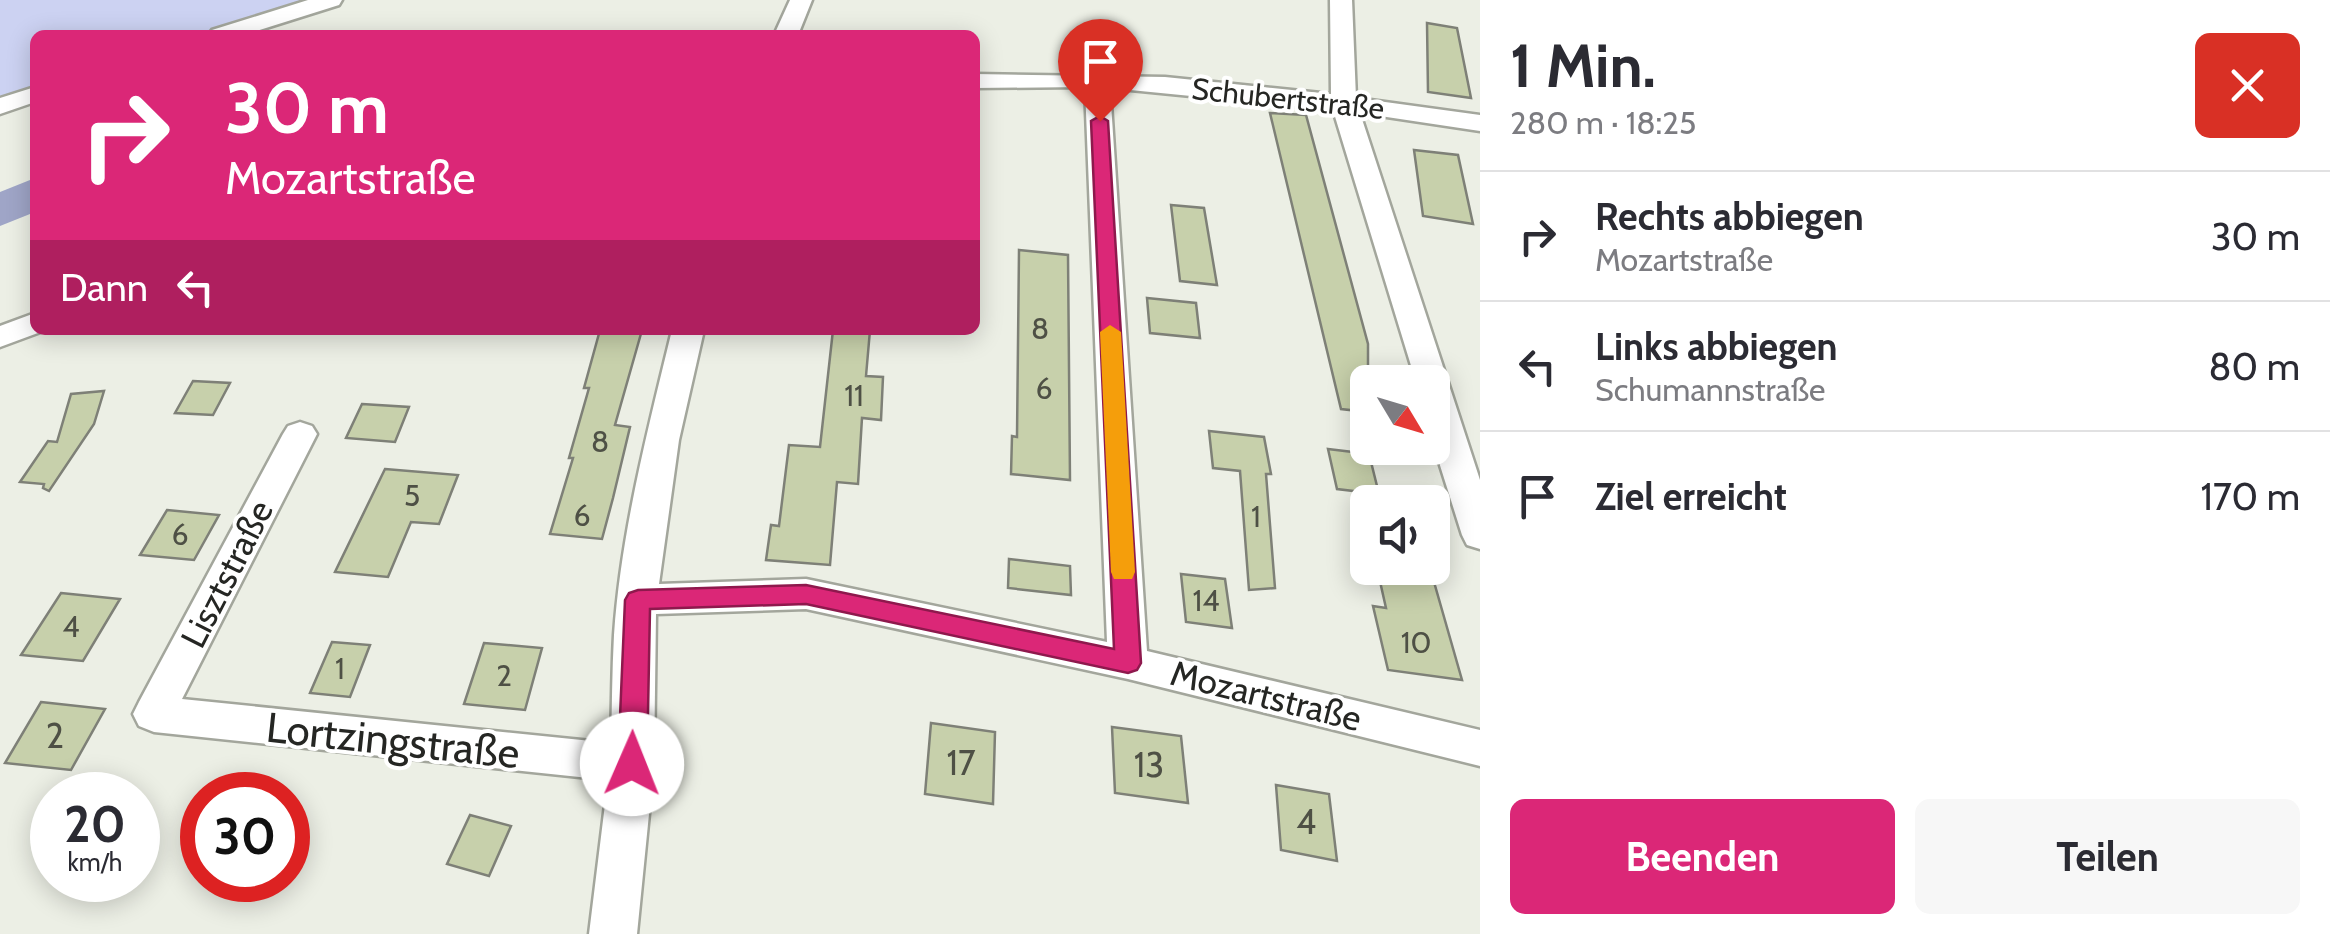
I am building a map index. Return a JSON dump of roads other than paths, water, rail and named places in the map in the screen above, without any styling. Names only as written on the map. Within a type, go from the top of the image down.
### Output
[{"type":"street","points":[[236,30],[331,0]]},
{"type":"street","points":[[788,30],[802,0]]},
{"type":"street","points":[[1340,0],[1344,104],[1426,365]]},
{"type":"street","name":"Schubertstraße","points":[[980,81],[1036,78],[1214,88],[1480,123]]},
{"type":"street","points":[[1098,82],[1128,663]]},
{"type":"street","points":[[0,106],[30,96]]},
{"type":"street","points":[[0,337],[30,324]]},
{"type":"street","points":[[613,934],[632,764],[638,600],[662,440],[687,335]]},
{"type":"street","name":"Lisztstraße","points":[[154,714],[300,434]]},
{"type":"street","points":[[1450,441],[1480,536]]},
{"type":"street","name":"Mozartstraße","points":[[638,600],[806,594],[1128,663],[1480,748]]},
{"type":"street","name":"Lortzingstraße","points":[[154,714],[632,764]]}]
